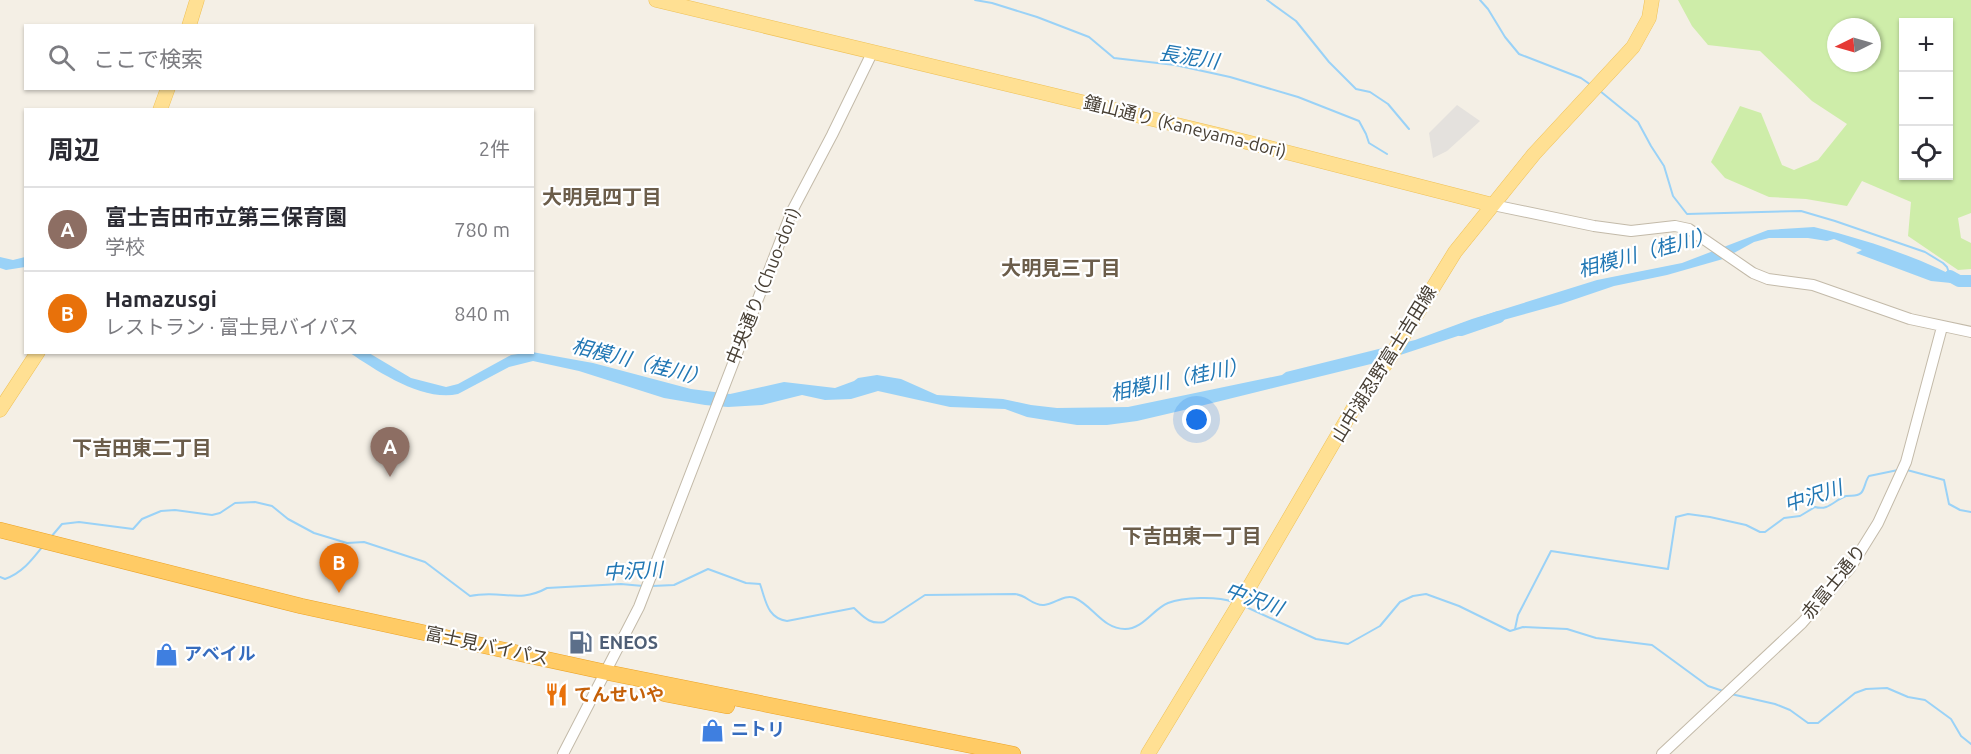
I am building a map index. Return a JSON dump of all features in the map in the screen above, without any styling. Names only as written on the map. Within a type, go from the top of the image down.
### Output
[{"type":"highway","name":"富士見バイパス","points":[[0,530],[42,546],[182,586],[352,627],[1013,754]]},
{"type":"highway","name":"富士見バイパス","points":[[0,540],[42,546]]},
{"type":"highway","name":"富士見バイパス","points":[[604,676],[686,698],[971,754]]},
{"type":"main road","points":[[190,24],[197,0]]},
{"type":"main road","name":"鐘山通り (Kaneyama-dori)","points":[[656,0],[1219,135],[1493,205]]},
{"type":"main road","name":"山中湖忍野富士吉田線","points":[[1148,754],[1244,596],[1353,409],[1389,359],[1455,252],[1534,154],[1632,47],[1649,18],[1652,0]]},
{"type":"main road","points":[[161,108],[167,90]]},
{"type":"main road","points":[[0,410],[37,354]]},
{"type":"street","name":"中央通り (Chuo-dori)","points":[[563,754],[639,608],[792,211],[872,53]]},
{"type":"street","name":"鐘山通り (Kaneyama-dori)","points":[[1493,205],[1594,226],[1631,231],[1675,226],[1689,229],[1753,273],[1768,279],[1813,285],[1910,319],[1942,327]]},
{"type":"street","points":[[1942,327],[1971,333]]},
{"type":"street","name":"赤富士通り","points":[[1662,754],[1802,623],[1845,574],[1878,523],[1898,483],[1906,462],[1942,327]]},
{"type":"green space","points":[[1678,0],[1971,0],[1971,213],[1958,218],[1961,238],[1971,243],[1971,269],[1958,270],[1908,236],[1911,202],[1862,181],[1847,206],[1806,199],[1769,197],[1725,178],[1711,162],[1740,106],[1761,113],[1782,165],[1794,170],[1818,160],[1847,124],[1812,101],[1760,51],[1708,45],[1692,26]]},
{"type":"shaded area","points":[[1457,105],[1480,121],[1447,151],[1433,158],[1429,133]]},
{"type":"water","points":[[1814,227],[1894,251],[1933,266],[1971,285],[1931,281],[1856,253],[1862,250],[1834,239],[1827,241],[1808,238],[1769,238],[1754,242],[1723,259],[1667,275],[1614,286],[1561,304],[1489,324],[1484,322],[1477,324],[1473,331],[1379,362],[1137,421],[1107,425],[1077,425],[1027,417],[1005,409],[950,407],[878,391],[851,399],[825,400],[802,395],[762,405],[728,407],[705,405],[664,398],[579,371],[533,361],[509,367],[458,394],[430,394],[401,383],[352,354],[371,354],[411,378],[446,387],[458,384],[511,355],[534,352],[593,363],[691,389],[730,394],[784,382],[835,388],[858,378],[877,375],[901,379],[937,395],[1003,399],[1057,408],[1128,407],[1282,375],[1286,372],[1415,340],[1472,319],[1597,280],[1682,263],[1768,230]]},
{"type":"water","points":[[0,257],[13,260],[24,257],[24,267],[6,270],[0,268]]},
{"type":"waterway","name":"長泥川","points":[[975,0],[1037,17],[1089,37],[1114,58],[1175,65],[1230,77],[1298,97],[1359,121],[1369,143],[1387,154]]},
{"type":"waterway","points":[[1267,0],[1296,21],[1329,62],[1356,89],[1370,92],[1388,104],[1409,129]]},
{"type":"waterway","points":[[1480,0],[1519,54],[1581,78],[1591,85]]},
{"type":"waterway","points":[[1600,91],[1638,122],[1664,166],[1673,196],[1687,214],[1801,211],[1925,252],[1943,263],[1949,273]]},
{"type":"waterway","name":"相模川（桂川）","points":[[1950,276],[1959,281],[1971,281]]},
{"type":"waterway","name":"相模川（桂川）","points":[[1461,330],[1499,317]]},
{"type":"waterway","name":"中沢川","points":[[1515,629],[1518,615],[1551,551],[1668,569],[1676,517],[1688,514],[1710,517],[1765,532],[1784,518],[1800,516],[1815,507],[1824,508],[1846,496],[1861,493],[1869,476],[1898,470]]},
{"type":"waterway","name":"中沢川","points":[[1907,470],[1944,480],[1949,504],[1960,510],[1971,512]]},
{"type":"waterway","name":"中沢川","points":[[51,537],[62,524],[79,522],[133,529],[142,519],[161,511],[175,510],[212,515],[220,513],[235,503],[255,502],[272,506],[288,519],[314,533],[347,543],[364,542],[425,562],[470,596],[481,594],[518,596],[537,593],[547,588],[621,584],[643,586]]},
{"type":"waterway","name":"中沢川","points":[[0,577],[5,579],[22,570],[43,546]]},
{"type":"waterway","name":"中沢川","points":[[652,586],[674,585],[708,569],[746,583],[760,584],[771,612],[787,621],[854,608],[868,619],[879,623],[925,595],[1015,594],[1040,605],[1067,597],[1075,598],[1110,625],[1125,629],[1137,626],[1163,606],[1174,601],[1210,598],[1233,602]]},
{"type":"waterway","name":"中沢川","points":[[1244,606],[1316,639],[1348,644],[1380,626],[1400,602],[1413,596],[1426,594],[1459,606],[1510,631],[1523,627],[1567,629],[1596,638],[1652,645],[1708,686],[1723,691]]},
{"type":"waterway","name":"中沢川","points":[[1731,694],[1775,704],[1790,710],[1808,723],[1818,723],[1855,693],[1866,689],[1887,688],[1908,697],[1925,700],[1951,719],[1961,736],[1971,744]]},
{"type":"place","name":"富士吉田市立第三保育園","points":[[390,477]]},
{"type":"place","name":"Hamazusgi","points":[[339,593]]},
{"type":"place","name":"ENEOS","points":[[581,643]]},
{"type":"place","name":"アベイル","points":[[166,654]]},
{"type":"place","name":"てんせいや","points":[[556,695]]},
{"type":"place","name":"ニトリ","points":[[713,730]]},
{"type":"district","name":"大明見四丁目","points":[[602,197]]},
{"type":"district","name":"大明見三丁目","points":[[1061,268]]},
{"type":"district","name":"下吉田東二丁目","points":[[142,448]]},
{"type":"district","name":"下吉田東一丁目","points":[[1192,536]]}]
